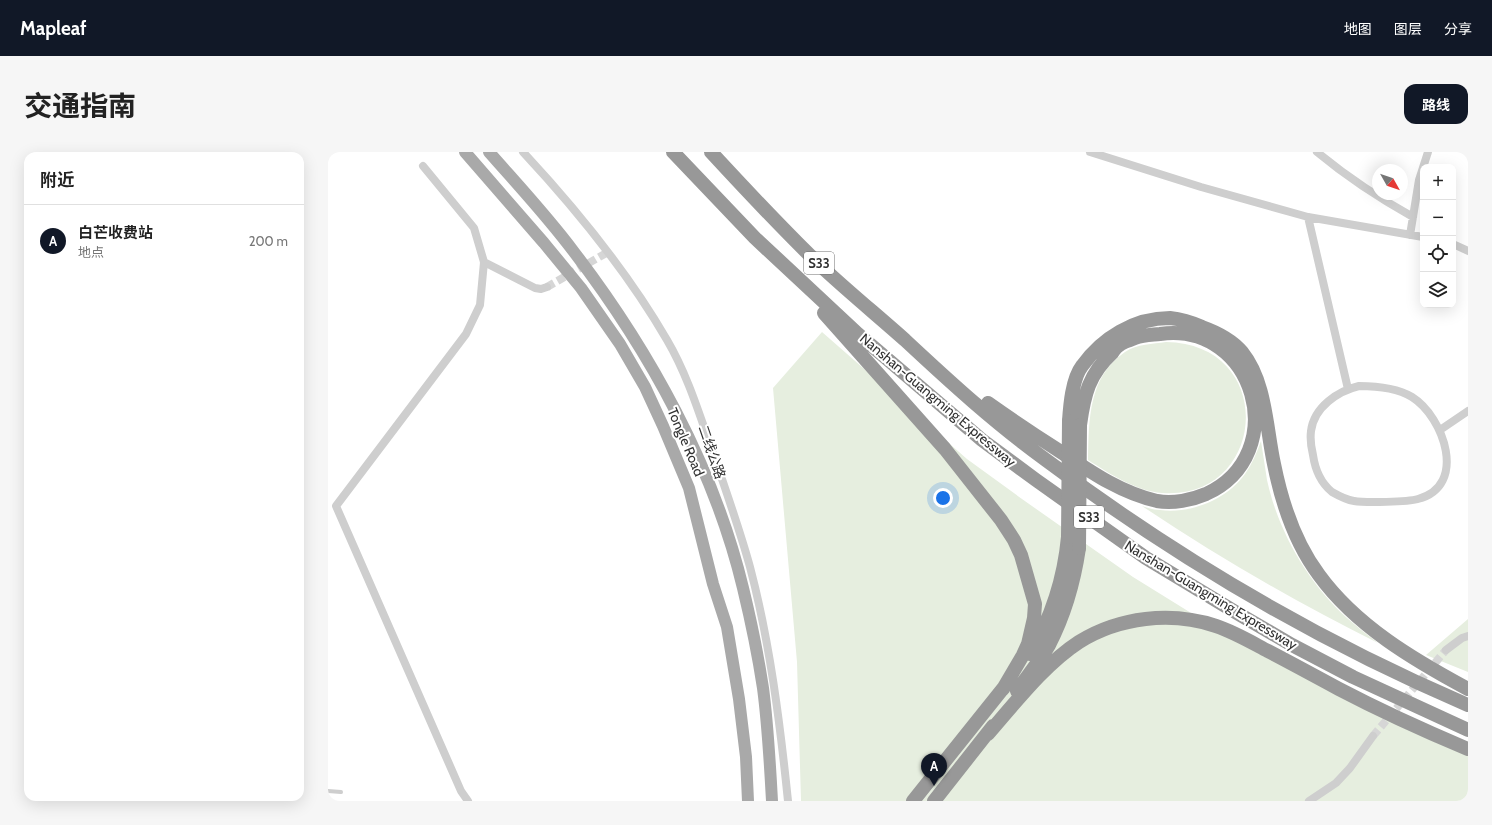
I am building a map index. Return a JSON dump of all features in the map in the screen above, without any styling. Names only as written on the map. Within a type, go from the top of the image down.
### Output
[{"type":"highway","name":"Nanshan-Guangming Expressway","points":[[673,152],[755,238],[858,334],[982,440],[1036,480],[1146,558],[1292,645],[1410,704],[1468,730]]},
{"type":"highway","name":"Nanshan-Guangming Expressway","points":[[711,152],[822,267],[1005,428],[1044,459],[1141,527],[1259,600],[1358,653],[1468,705]]},
{"type":"highway","points":[[755,238],[887,382],[946,449],[982,494],[1014,540],[1021,555],[1030,584],[1035,604],[1034,618],[1028,644],[1003,689]]},
{"type":"highway","points":[[988,734],[1037,663],[1058,627],[1072,588],[1079,548],[1072,394],[1080,367],[1099,346],[1120,330],[1143,322],[1170,318],[1213,331],[1228,340],[1241,351],[1251,365],[1264,405],[1281,497],[1295,534],[1307,556],[1319,575],[1334,594],[1374,630],[1421,662],[1468,689]]},
{"type":"highway","points":[[913,801],[1029,656],[1049,618],[1062,578],[1068,537],[1074,423],[1090,380],[1102,361],[1121,344],[1140,336],[1182,333],[1202,338],[1229,355],[1240,368],[1248,382],[1254,400],[1256,419],[1253,437],[1248,453],[1228,480],[1214,490],[1198,498],[1178,502],[1160,502],[1134,495],[1116,487],[1094,474],[934,366]]},
{"type":"highway","points":[[934,801],[988,734],[1055,661],[1080,642],[1094,634],[1123,623],[1139,620],[1170,618],[1201,622],[1231,631],[1341,690],[1434,735],[1468,749]]},
{"type":"main road","name":"Tongle Road","points":[[466,152],[539,237],[585,295],[620,344],[645,387],[663,426],[689,488],[713,584],[727,627],[739,699],[746,757],[748,801]]},
{"type":"main road","name":"Tongle Road","points":[[490,152],[540,209],[600,287],[633,336],[666,393],[690,442],[712,493],[743,587],[756,647],[763,689],[772,801]]},
{"type":"street","name":"二线公路","points":[[523,152],[556,187],[592,230],[620,268],[647,307],[668,342],[685,377],[721,477],[750,566],[764,630],[773,684],[781,736],[788,801]]},
{"type":"street","points":[[1090,152],[1201,187],[1308,217],[1420,237]]},
{"type":"street","points":[[1317,152],[1369,191],[1413,217]]},
{"type":"street","points":[[1410,235],[1419,180],[1428,152]]},
{"type":"street","points":[[423,166],[474,228],[484,262],[480,305],[466,334],[336,506],[461,791],[468,801]]},
{"type":"street","points":[[1308,217],[1348,389]]},
{"type":"street","points":[[1456,245],[1468,251]]},
{"type":"street","points":[[484,262],[535,288],[541,289],[547,287]]},
{"type":"street","points":[[1359,386],[1370,386],[1397,391],[1411,397],[1424,407],[1440,430],[1444,442],[1447,466],[1444,478],[1438,489],[1428,496],[1416,500],[1367,502],[1354,501],[1342,498],[1332,491],[1323,482],[1317,471],[1311,443],[1311,431],[1314,419],[1321,408],[1348,389],[1359,386]]},
{"type":"street","points":[[1440,430],[1468,411]]},
{"type":"street","points":[[1446,650],[1462,638],[1468,636]]},
{"type":"street","points":[[1310,801],[1336,783],[1350,768],[1373,736]]},
{"type":"lane","points":[[328,791],[341,792]]},
{"type":"green space","points":[[822,332],[967,459],[1133,577],[1225,634],[1468,756],[1468,801],[801,801],[797,662],[773,388]]},
{"type":"green space","points":[[1166,342],[1203,349],[1228,368],[1242,393],[1246,421],[1239,449],[1223,473],[1197,489],[1162,493],[1152,492],[1133,485],[1114,476],[1088,460],[1088,445],[1090,415],[1093,400],[1097,387],[1113,362],[1125,352],[1135,347]]},
{"type":"green space","points":[[1261,441],[1267,480],[1272,499],[1296,555],[1307,572],[1333,604],[1378,643],[1258,578],[1199,543],[1142,506],[1158,510],[1184,510],[1208,503],[1219,497],[1229,491],[1245,474]]},
{"type":"green space","points":[[1468,619],[1468,672],[1426,655]]},
{"type":"tunnel","points":[[547,287],[608,252]]},
{"type":"tunnel","points":[[1373,736],[1446,650]]},
{"type":"place","name":"白芒收费站","points":[[934,786]]}]
